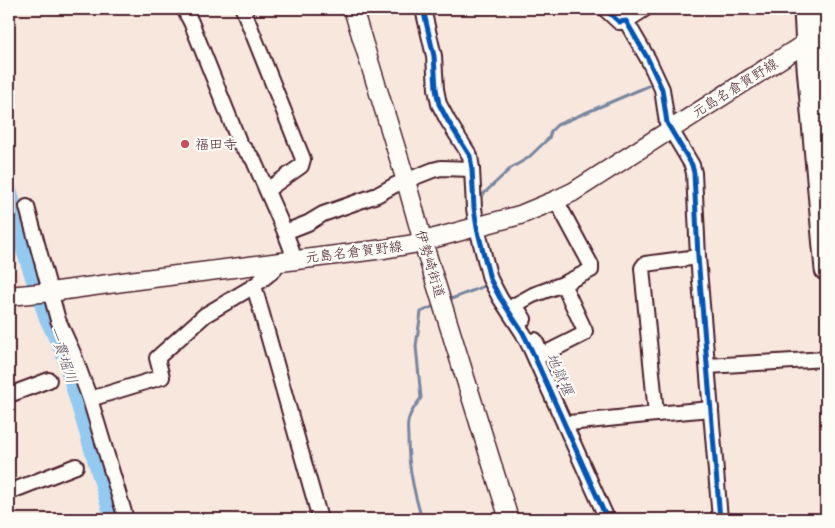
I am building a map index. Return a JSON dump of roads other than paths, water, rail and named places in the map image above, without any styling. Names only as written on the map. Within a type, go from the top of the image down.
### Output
[{"type":"highway","points":[[804,9],[818,36],[808,66],[826,270]]},
{"type":"highway","points":[[819,9],[818,36],[826,101]]},
{"type":"main road","name":"伊勢崎街道","points":[[353,9],[509,519]]},
{"type":"main road","name":"元島名倉賀野線","points":[[9,296],[384,249],[423,242],[520,215],[573,192],[818,36]]},
{"type":"street","points":[[90,399],[162,377],[157,358],[205,315],[254,286],[285,261],[291,248],[253,159],[240,144],[184,9]]},
{"type":"street","points":[[243,9],[303,159],[301,166],[267,190]]},
{"type":"street","points":[[422,9],[434,56],[439,104],[470,156],[477,228],[490,279],[500,298],[518,318],[528,325],[542,355],[584,334],[563,284]]},
{"type":"street","points":[[605,9],[619,22],[626,21],[645,9]]},
{"type":"street","points":[[626,21],[648,59],[662,89],[670,129],[692,165],[694,173],[698,257],[720,519]]},
{"type":"street","points":[[285,232],[323,214],[442,168],[472,169]]},
{"type":"street","points":[[556,200],[592,265],[591,270],[563,284],[533,295],[515,305],[518,318],[531,349],[608,519]]},
{"type":"street","points":[[27,207],[58,320],[73,353],[90,399],[126,519]]},
{"type":"street","points":[[656,414],[642,268],[645,264],[698,257]]},
{"type":"street","points":[[254,286],[320,519]]},
{"type":"street","points":[[708,366],[826,359]]},
{"type":"street","points":[[9,395],[49,380]]},
{"type":"street","points":[[565,425],[569,423],[656,414],[711,410]]},
{"type":"street","points":[[9,492],[76,466]]},
{"type":"waterway","points":[[479,198],[511,168],[528,158],[549,138],[551,131],[557,125],[653,84],[652,82]]},
{"type":"waterway","name":"一貫堀川","points":[[9,193],[25,250],[48,318],[64,352],[114,519]]},
{"type":"waterway","points":[[446,301],[489,283]]},
{"type":"waterway","points":[[422,519],[410,469],[408,426],[411,412],[421,398],[416,346],[421,312],[436,305]]},
{"type":"place","name":"福田寺","points":[[185,144]]},
{"type":"water label","name":"地獄堰","points":[[560,374]]}]
